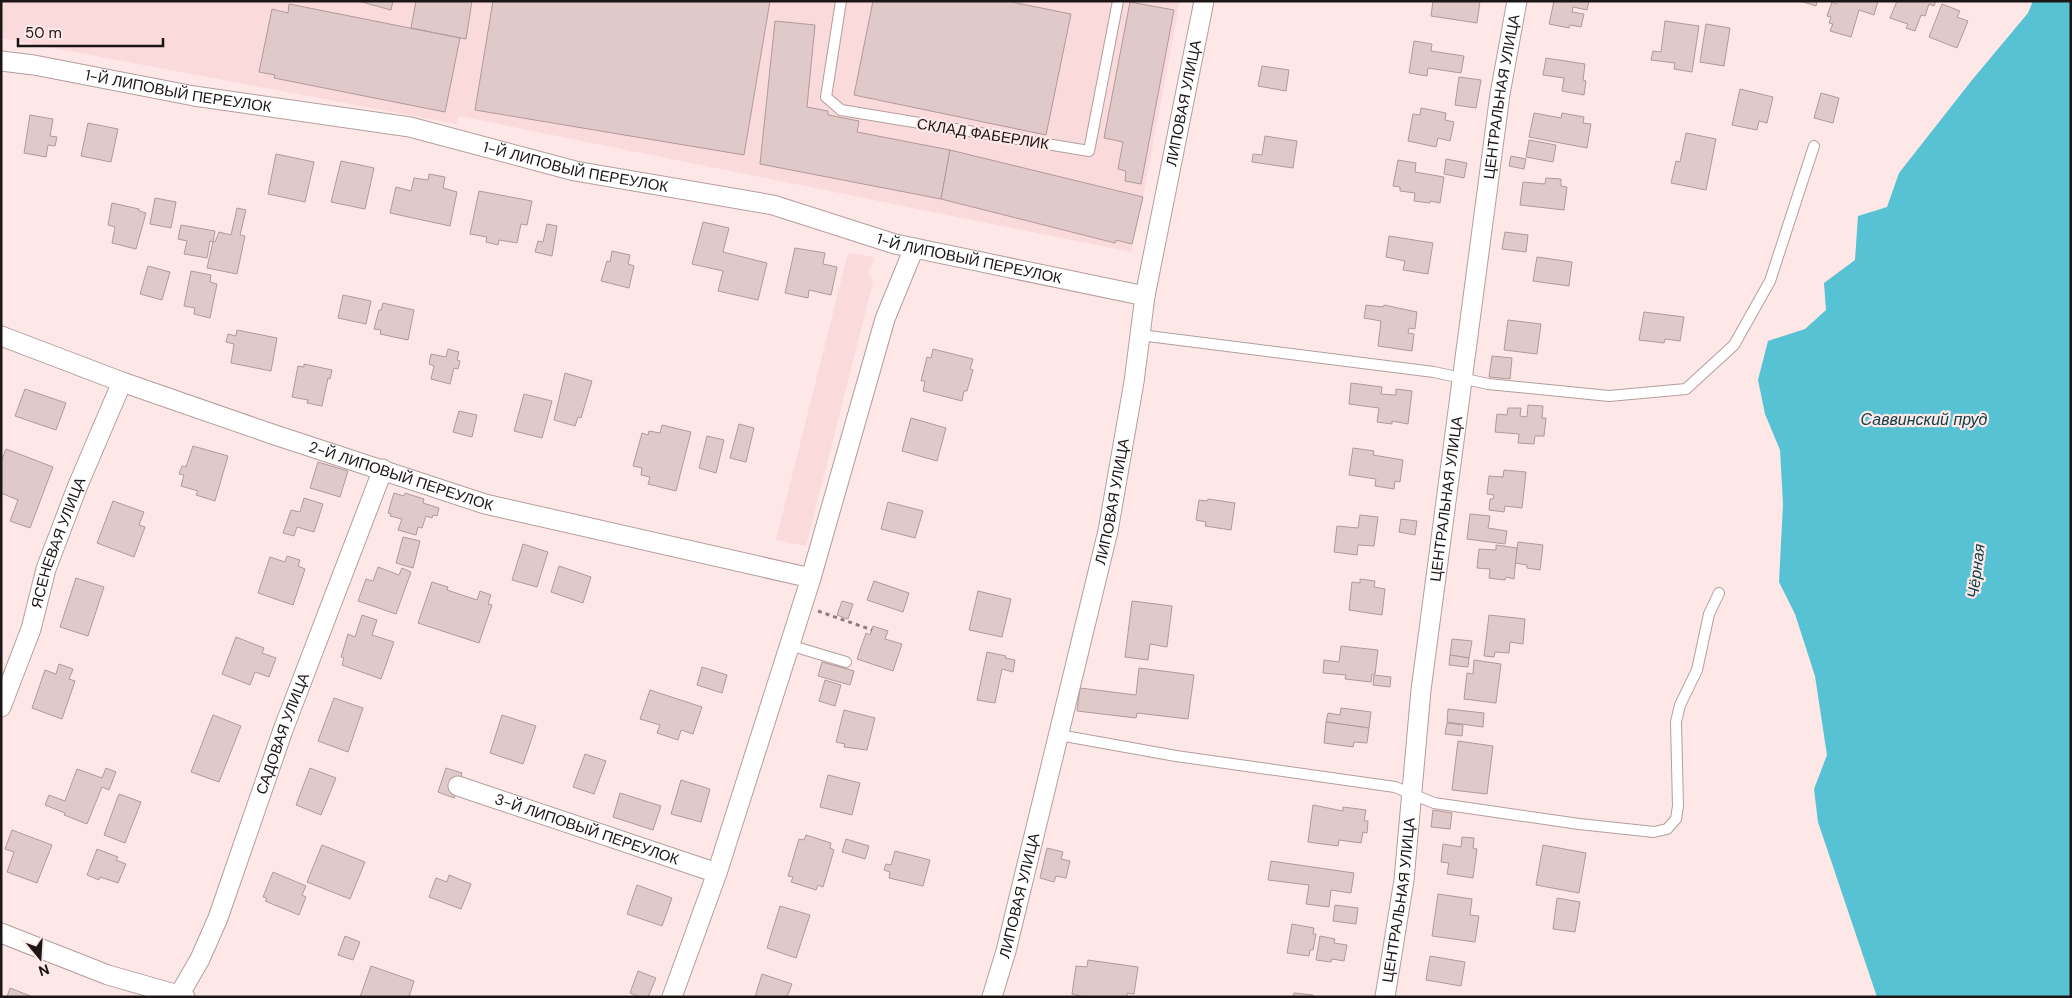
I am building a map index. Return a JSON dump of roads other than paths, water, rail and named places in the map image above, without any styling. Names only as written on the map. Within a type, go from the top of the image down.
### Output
[{"type":"street","name":"ЛИПОВАЯ УЛИЦА","points":[[992,997],[1006,951],[1108,531],[1134,382],[1145,296],[1204,1]]},
{"type":"street","name":"ЦЕНТРАЛЬНАЯ УЛИЦА","points":[[1385,997],[1404,880],[1423,680],[1500,94],[1517,1]]},
{"type":"street","name":"1-Й ЛИПОВЫЙ ПЕРЕУЛОК","points":[[1,61],[34,65],[194,96],[410,127],[575,171],[773,205],[895,244],[1145,296]]},
{"type":"street","points":[[672,997],[717,873],[790,646],[885,319],[914,248]]},
{"type":"street","name":"2-Й ЛИПОВЫЙ ПЕРЕУЛОК","points":[[1,336],[122,382],[272,434],[485,504],[811,578]]},
{"type":"street","name":"ЯСЕНЕВАЯ УЛИЦА","points":[[1,707],[31,629],[46,569],[78,485],[122,382]]},
{"type":"street","name":"САДОВАЯ УЛИЦА","points":[[181,996],[218,918],[283,730],[383,469]]},
{"type":"street","name":"3-Й ЛИПОВЫЙ ПЕРЕУЛОК","points":[[458,786],[717,873]]},
{"type":"street","points":[[1,933],[108,975],[181,996]]},
{"type":"lane","name":"СКЛАД ФАБЕРЛИК","points":[[841,1],[826,97],[841,110],[1089,151],[1118,1]]},
{"type":"lane","points":[[1140,335],[1434,372],[1488,384],[1609,396],[1686,389],[1734,345],[1770,281],[1814,146]]},
{"type":"lane","points":[[1058,735],[1176,756],[1395,787],[1434,803],[1579,824],[1654,832],[1667,829],[1676,819],[1678,806],[1676,722],[1680,705],[1697,670],[1709,614],[1720,593]]},
{"type":"lane","points":[[790,646],[846,662]]},
{"type":"water","name":"Саввинский пруд","points":[[2033,1],[2071,1],[2071,997],[1877,997],[1818,822],[1814,789],[1827,755],[1815,676],[1795,614],[1779,582],[1783,504],[1780,450],[1765,414],[1758,380],[1768,341],[1805,329],[1826,310],[1824,283],[1855,260],[1858,216],[1887,207],[1899,173],[1972,80],[2028,13]]},
{"type":"water label","name":"Чёрная","points":[[1976,571]]}]
